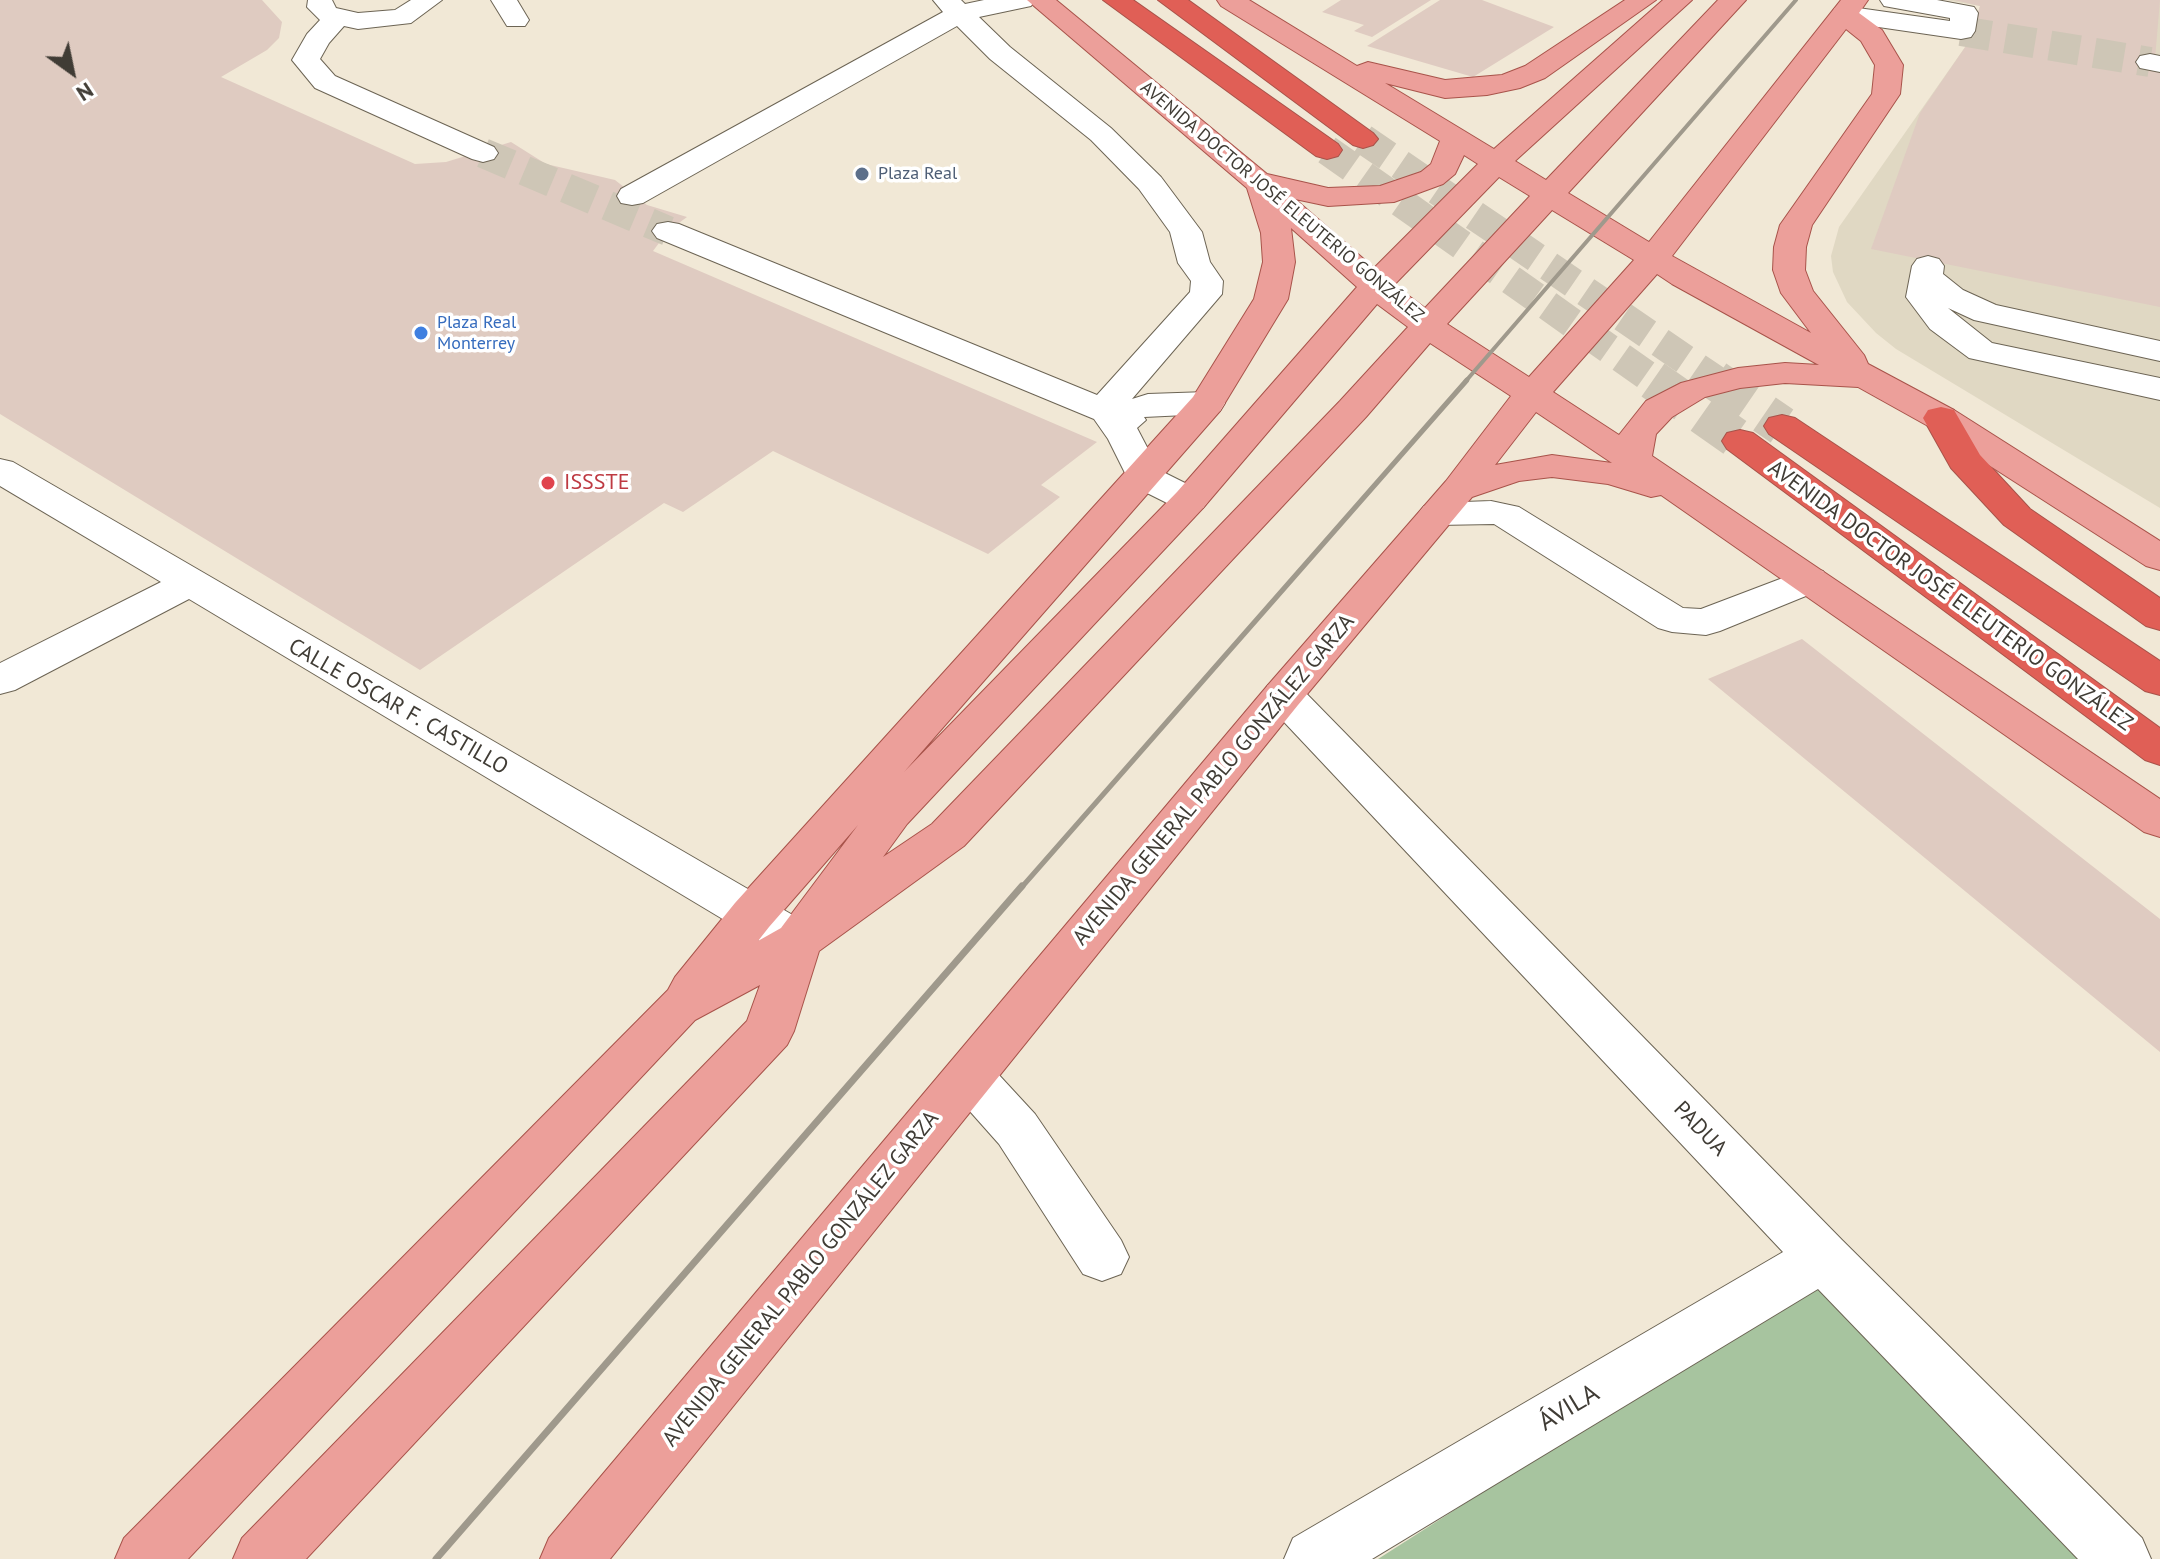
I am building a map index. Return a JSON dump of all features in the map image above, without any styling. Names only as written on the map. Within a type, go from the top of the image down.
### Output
[{"type":"highway","points":[[1116,0],[1327,150]]},
{"type":"highway","points":[[1171,0],[1363,139]]},
{"type":"highway","points":[[1941,418],[1964,460],[2017,517],[2160,617]]},
{"type":"highway","name":"AVENIDA DOCTOR JOSÉ ELEUTERIO GONZÁLEZ","points":[[1782,426],[2160,681]]},
{"type":"highway","name":"AVENIDA DOCTOR JOSÉ ELEUTERIO GONZÁLEZ","points":[[1740,441],[2160,750]]},
{"type":"main road","points":[[1230,0],[1653,259],[1941,418],[2160,558]]},
{"type":"main road","points":[[1321,56],[1420,85],[1445,89],[1487,87],[1535,72],[1643,0]]},
{"type":"main road","points":[[264,1559],[769,1031],[798,941],[891,813],[1190,500],[1375,286],[1497,162],[1679,0]]},
{"type":"main road","points":[[678,1007],[798,941],[948,835],[1353,409],[1733,0]]},
{"type":"main road","name":"AVENIDA DOCTOR JOSÉ ELEUTERIO GONZÁLEZ","points":[[1036,2],[1259,184],[1375,286],[1428,326],[1694,500],[2160,821]]},
{"type":"main road","points":[[1850,7],[1889,65],[1886,94],[1796,225],[1790,247],[1789,270],[1797,293],[1866,379]]},
{"type":"main road","name":"AVENIDA GENERAL PABLO GONZÁLEZ GARZA","points":[[571,1559],[1283,695],[1448,501],[1505,425],[1653,259],[1850,7]]},
{"type":"main road","points":[[1259,184],[1328,197],[1383,195],[1432,178],[1444,168],[1455,140]]},
{"type":"main road","points":[[146,1559],[678,1007],[752,915],[1207,403],[1271,299],[1279,262],[1277,233],[1259,184]]},
{"type":"main road","points":[[1633,459],[1638,432],[1659,409],[1693,390],[1738,378],[1785,373],[1866,379]]},
{"type":"main road","points":[[1174,442],[1239,444],[1298,430],[1353,409]]},
{"type":"main road","points":[[1448,501],[1514,471],[1573,467],[1613,474],[1694,500]]},
{"type":"street","points":[[317,74],[324,60],[369,38],[429,0]]},
{"type":"street","points":[[1850,7],[1963,22],[1893,0]]},
{"type":"street","points":[[632,196],[954,13],[1036,2]]},
{"type":"street","points":[[402,17],[382,21],[328,9],[306,60],[325,82],[483,153]]},
{"type":"street","points":[[954,13],[1101,134],[1150,183],[1186,232],[1194,263],[1207,281],[1206,294],[1110,411]]},
{"type":"street","points":[[668,231],[1110,411],[1174,442]]},
{"type":"street","points":[[2160,351],[1986,313],[1951,297],[1927,271],[1923,297],[1931,309],[1942,322],[1981,351],[2160,389]]},
{"type":"street","points":[[2049,306],[2160,328]]},
{"type":"street","points":[[1110,411],[1148,405],[1207,403]]},
{"type":"street","points":[[1110,411],[1144,477],[1190,500]]},
{"type":"street","name":"CALLE OSCAR F. CASTILLO","points":[[0,470],[188,584],[798,941]]},
{"type":"street","points":[[1448,501],[1506,515],[1672,619],[1706,622],[1809,580]]},
{"type":"street","points":[[0,680],[188,584]]},
{"type":"street","name":"PADUA","points":[[1283,695],[1823,1257],[2120,1559]]},
{"type":"street","points":[[969,1076],[1017,1129],[1102,1257]]},
{"type":"street","name":"ÁVILA","points":[[1315,1559],[1823,1257]]},
{"type":"shaded area","points":[[1946,0],[2160,0],[2160,508],[1896,349],[1847,302],[1833,272],[1831,256],[1839,227],[1970,40],[1980,6]]},
{"type":"green space","points":[[1816,1279],[2082,1559],[1378,1559]]},
{"type":"building","name":"Plaza Real Monterrey","points":[[0,0],[262,0],[282,22],[279,38],[267,50],[221,77],[415,164],[446,162],[511,142],[546,164],[615,180],[647,205],[687,217],[668,231],[653,251],[1097,442],[1041,485],[1060,497],[988,554],[773,451],[683,512],[664,503],[420,670],[0,414]]},
{"type":"building","points":[[1341,0],[1431,0],[1372,37],[1354,31],[1364,25],[1322,12]]},
{"type":"building","points":[[1440,0],[1482,0],[1554,27],[1473,77],[1367,46]]},
{"type":"building","points":[[1954,0],[2160,0],[2154,71],[2160,72],[2160,307],[1871,249],[1920,113],[1970,40],[1980,6]]},
{"type":"building","points":[[1802,639],[2160,919],[2160,1052],[1708,679]]},
{"type":"tunnel","points":[[1961,31],[2150,62]]},
{"type":"tunnel","points":[[1363,139],[1718,382]]},
{"type":"tunnel","points":[[1327,150],[1656,382]]},
{"type":"tunnel","points":[[483,153],[668,231]]},
{"type":"tunnel","points":[[1653,380],[1740,441]]},
{"type":"tunnel","points":[[1715,380],[1782,426]]},
{"type":"railway","points":[[1465,382],[1796,0]]},
{"type":"railway","points":[[1021,888],[1467,380]]},
{"type":"railway","points":[[436,1559],[1022,886]]},
{"type":"place","name":"Plaza Real","points":[[862,174]]},
{"type":"place","name":"Plaza Real Monterrey","points":[[421,333]]},
{"type":"place","name":"ISSSTE","points":[[548,483]]}]
